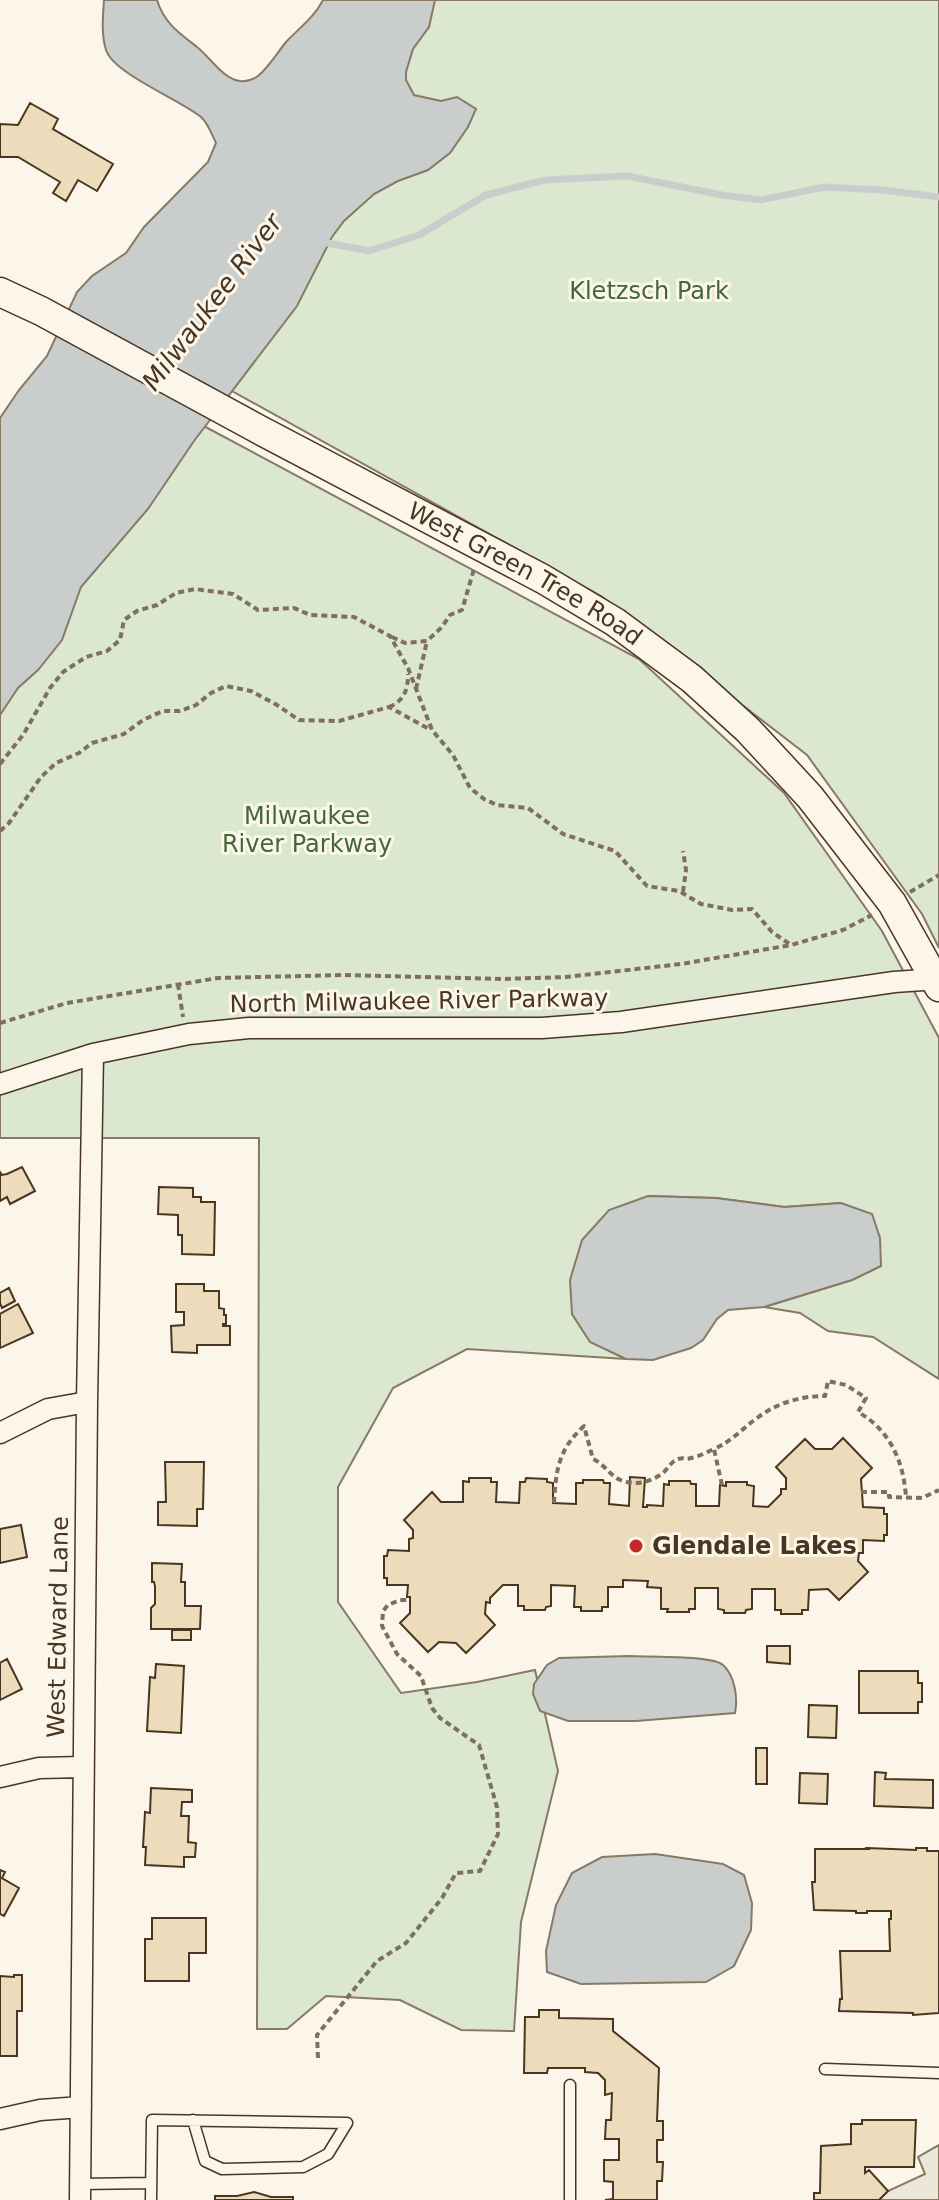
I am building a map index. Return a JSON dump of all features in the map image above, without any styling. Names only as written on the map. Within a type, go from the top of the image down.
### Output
[{"type":"street","name":"West Green Tree Road","points":[[0,292],[543,579],[615,622],[692,679],[748,730],[810,797],[892,903],[937,982]]},
{"type":"street","name":"North Milwaukee River Parkway","points":[[0,1084],[93,1054],[186,1035],[249,1028],[542,1028],[621,1022],[894,982],[937,982]]},
{"type":"street","name":"West Edward Lane","points":[[80,2192],[93,1054]]},
{"type":"street","points":[[0,1433],[48,1409],[87,1402]]},
{"type":"street","points":[[0,1777],[39,1768],[83,1767]]},
{"type":"street","points":[[0,2119],[40,2110],[81,2107]]},
{"type":"lane","points":[[825,2069],[939,2073]]},
{"type":"lane","points":[[570,2085],[570,2200]]},
{"type":"lane","points":[[151,2200],[152,2120],[193,2120],[347,2123],[328,2154],[303,2167],[222,2169],[205,2161],[193,2120]]},
{"type":"lane","points":[[80,2192],[151,2183]]},
{"type":"path","points":[[416,689],[427,641],[450,615],[462,610],[475,566]]},
{"type":"path","points":[[0,764],[23,735],[63,672],[86,657],[107,651],[120,640],[124,620],[176,593],[195,589],[215,590],[233,594],[258,610],[294,608],[310,615],[354,617],[405,643],[427,641]]},
{"type":"path","points":[[390,636],[408,668],[432,730],[453,755],[470,788],[484,799],[497,805],[528,808],[563,834],[615,851],[647,886],[679,891],[701,904],[732,910],[752,909],[772,932],[791,945]]},
{"type":"path","points":[[0,831],[8,825],[31,789],[56,763],[79,753],[92,743],[124,734],[143,720],[163,711],[180,711],[196,705],[226,686],[251,691],[299,720],[339,721],[389,707],[403,698],[408,686],[408,668]]},
{"type":"path","points":[[389,707],[432,730]]},
{"type":"path","points":[[0,823],[8,825]]},
{"type":"path","points":[[683,851],[686,870],[683,893]]},
{"type":"path","points":[[912,890],[939,875]]},
{"type":"path","points":[[0,1023],[67,1003],[218,978],[502,979],[566,977],[681,964],[791,945],[843,930],[871,916]]},
{"type":"path","points":[[178,984],[186,1035]]},
{"type":"path","points":[[554,1503],[555,1473],[560,1456],[584,1426],[593,1459],[614,1477],[629,1482],[644,1482],[662,1474],[674,1461],[689,1459],[732,1440],[756,1419],[779,1405],[799,1398],[825,1396],[828,1381],[846,1385],[866,1398],[858,1412],[878,1425],[893,1446],[903,1470],[906,1498]]},
{"type":"path","points":[[714,1449],[722,1485]]},
{"type":"path","points":[[861,1492],[889,1492],[889,1497],[922,1498],[939,1490]]},
{"type":"path","points":[[318,2058],[317,2035],[377,1961],[406,1943],[442,1898],[456,1873],[480,1871],[498,1834],[497,1807],[479,1745],[440,1718],[432,1708],[421,1676],[397,1654],[382,1626],[383,1611],[388,1605],[410,1600]]},
{"type":"green space","name":"Kletzsch Park","points":[[348,0],[939,0],[939,948],[922,914],[807,755],[601,596],[232,391]]},
{"type":"green space","name":"Milwaukee River Parkway","points":[[200,424],[639,659],[784,793],[882,931],[939,1038],[939,1379],[873,1337],[828,1331],[800,1313],[764,1307],[852,1280],[881,1266],[841,1203],[784,1207],[716,1198],[648,1196],[572,1314],[590,1341],[626,1359],[467,1349],[393,1388],[338,1487],[338,1602],[401,1693],[535,1670],[558,1771],[521,1922],[514,2031],[461,2030],[400,2000],[326,1996],[287,2029],[257,2029],[259,1138],[0,1138],[0,541]]},
{"type":"shaded area","points":[[939,2145],[939,2200],[879,2200],[888,2191],[925,2174],[918,2157]]},
{"type":"water","name":"Milwaukee River","points":[[104,0],[157,0],[168,21],[222,72],[234,79],[247,81],[262,72],[323,0],[435,0],[429,27],[413,49],[406,80],[414,95],[441,101],[457,97],[476,109],[450,153],[428,170],[374,194],[344,221],[332,237],[297,306],[194,441],[148,509],[81,587],[62,640],[38,670],[18,688],[0,715],[0,418],[47,356],[77,292],[92,276],[126,253],[144,227],[208,162],[216,143],[201,117],[134,77],[111,59],[103,38]]},
{"type":"water","points":[[648,1196],[716,1198],[784,1207],[841,1203],[872,1214],[880,1238],[881,1266],[852,1280],[764,1307],[728,1310],[717,1319],[703,1340],[691,1348],[653,1360],[626,1359],[590,1342],[572,1314],[570,1280],[582,1240],[609,1210]]},
{"type":"water","points":[[559,1658],[694,1658],[723,1665],[735,1688],[735,1713],[636,1721],[568,1721],[540,1711],[533,1694],[534,1684],[547,1665]]},
{"type":"water","points":[[655,1854],[723,1864],[744,1875],[752,1903],[751,1930],[734,1966],[706,1982],[581,1984],[547,1972],[546,1951],[556,1905],[572,1873],[602,1857]]},
{"type":"building","points":[[30,103],[58,119],[53,129],[113,164],[97,191],[78,180],[66,201],[53,193],[60,182],[18,157],[0,157],[0,124],[18,125]]},
{"type":"building","points":[[22,1167],[35,1191],[10,1204],[7,1197],[0,1201],[0,1172],[7,1174]]},
{"type":"building","points":[[159,1187],[193,1188],[193,1197],[201,1197],[201,1202],[215,1202],[214,1255],[182,1254],[178,1215],[158,1214]]},
{"type":"building","points":[[176,1284],[204,1284],[204,1291],[219,1291],[219,1308],[224,1309],[226,1315],[223,1326],[230,1326],[230,1345],[197,1345],[197,1353],[172,1352],[171,1326],[184,1325],[184,1312],[176,1312]]},
{"type":"building","points":[[9,1288],[15,1301],[2,1308],[0,1293]]},
{"type":"building","points":[[18,1304],[33,1333],[0,1348],[0,1314]]},
{"type":"building","name":"Glendale Lakes","points":[[843,1438],[872,1468],[861,1479],[863,1507],[884,1508],[887,1535],[884,1535],[884,1541],[863,1540],[863,1553],[859,1553],[858,1561],[868,1572],[839,1600],[828,1589],[809,1590],[808,1610],[802,1610],[802,1614],[781,1614],[781,1610],[775,1610],[775,1589],[752,1589],[752,1609],[745,1613],[724,1613],[724,1610],[718,1609],[718,1588],[695,1588],[695,1609],[667,1612],[668,1609],[661,1609],[661,1588],[647,1587],[648,1581],[623,1580],[623,1587],[608,1587],[608,1607],[602,1607],[602,1611],[581,1611],[581,1607],[574,1607],[575,1586],[551,1585],[551,1606],[545,1610],[524,1610],[524,1606],[518,1606],[518,1585],[503,1585],[490,1598],[490,1603],[486,1602],[485,1614],[495,1625],[466,1653],[456,1643],[439,1642],[428,1652],[400,1623],[410,1613],[408,1585],[387,1585],[384,1556],[387,1556],[388,1550],[409,1551],[413,1530],[404,1520],[432,1492],[441,1502],[463,1502],[463,1481],[491,1478],[491,1482],[497,1482],[496,1502],[519,1503],[520,1482],[525,1482],[526,1478],[547,1479],[547,1482],[553,1483],[553,1503],[576,1504],[576,1483],[603,1480],[610,1483],[609,1504],[629,1506],[630,1477],[645,1478],[643,1507],[663,1506],[664,1484],[669,1485],[669,1481],[696,1484],[696,1506],[719,1506],[720,1485],[747,1482],[747,1485],[754,1486],[753,1506],[768,1507],[781,1494],[781,1489],[786,1489],[786,1478],[776,1467],[805,1439],[815,1449],[832,1449]]},
{"type":"building","points":[[165,1462],[204,1462],[203,1509],[197,1509],[197,1526],[158,1525],[158,1502],[166,1502]]},
{"type":"building","points":[[21,1525],[27,1557],[0,1563],[0,1529]]},
{"type":"building","points":[[152,1563],[182,1564],[185,1606],[201,1606],[200,1629],[151,1629],[151,1608],[155,1604]]},
{"type":"building","points":[[172,1630],[191,1630],[191,1640],[172,1640]]},
{"type":"building","points":[[767,1646],[790,1646],[790,1664],[767,1662]]},
{"type":"building","points":[[7,1659],[22,1689],[0,1700],[0,1663]]},
{"type":"building","points":[[156,1664],[184,1666],[181,1733],[147,1731],[150,1677],[155,1678]]},
{"type":"building","points":[[859,1671],[918,1671],[918,1683],[922,1683],[922,1702],[918,1702],[918,1713],[859,1713]]},
{"type":"building","points":[[809,1705],[837,1706],[836,1738],[808,1737]]},
{"type":"building","points":[[756,1748],[767,1748],[767,1784],[756,1784]]},
{"type":"building","points":[[875,1772],[886,1773],[885,1779],[933,1780],[933,1808],[874,1806]]},
{"type":"building","points":[[800,1773],[828,1774],[827,1804],[799,1803]]},
{"type":"building","points":[[151,1788],[192,1790],[192,1802],[182,1802],[181,1816],[189,1816],[188,1842],[196,1843],[195,1857],[184,1857],[184,1867],[145,1865],[145,1812],[150,1813]]},
{"type":"building","points":[[927,1848],[927,1851],[939,1851],[939,2013],[913,2015],[839,2011],[842,1999],[840,1951],[890,1951],[891,1911],[856,1913],[814,1910],[812,1882],[815,1882],[815,1849]]},
{"type":"building","points":[[0,1870],[5,1872],[2,1878],[19,1888],[4,1916],[0,1914]]},
{"type":"building","points":[[152,1918],[206,1918],[206,1953],[189,1953],[189,1981],[145,1981],[145,1939],[152,1939]]},
{"type":"building","points":[[22,1975],[22,2011],[17,2011],[17,2056],[0,2056],[0,1976]]},
{"type":"building","points":[[539,2010],[559,2010],[559,2018],[613,2019],[613,2031],[659,2068],[657,2121],[663,2121],[663,2140],[657,2140],[657,2162],[663,2162],[662,2181],[657,2181],[657,2200],[605,2200],[613,2199],[613,2182],[604,2181],[604,2160],[619,2160],[619,2139],[605,2139],[606,2120],[611,2120],[612,2093],[605,2095],[605,2080],[598,2073],[585,2072],[585,2068],[548,2068],[547,2073],[524,2073],[525,2017],[539,2017]]},
{"type":"building","points":[[862,2120],[916,2120],[914,2167],[865,2167],[865,2173],[869,2170],[888,2191],[879,2200],[814,2200],[814,2193],[820,2193],[821,2146],[851,2144],[851,2124],[862,2124]]},
{"type":"building","points":[[254,2192],[271,2197],[293,2197],[293,2200],[215,2200],[215,2196]]},
{"type":"waterway","points":[[322,242],[369,251],[419,235],[486,195],[545,180],[627,176],[761,200],[824,187],[939,197]]},
{"type":"place","name":"Glendale Lakes","points":[[636,1546]]}]
